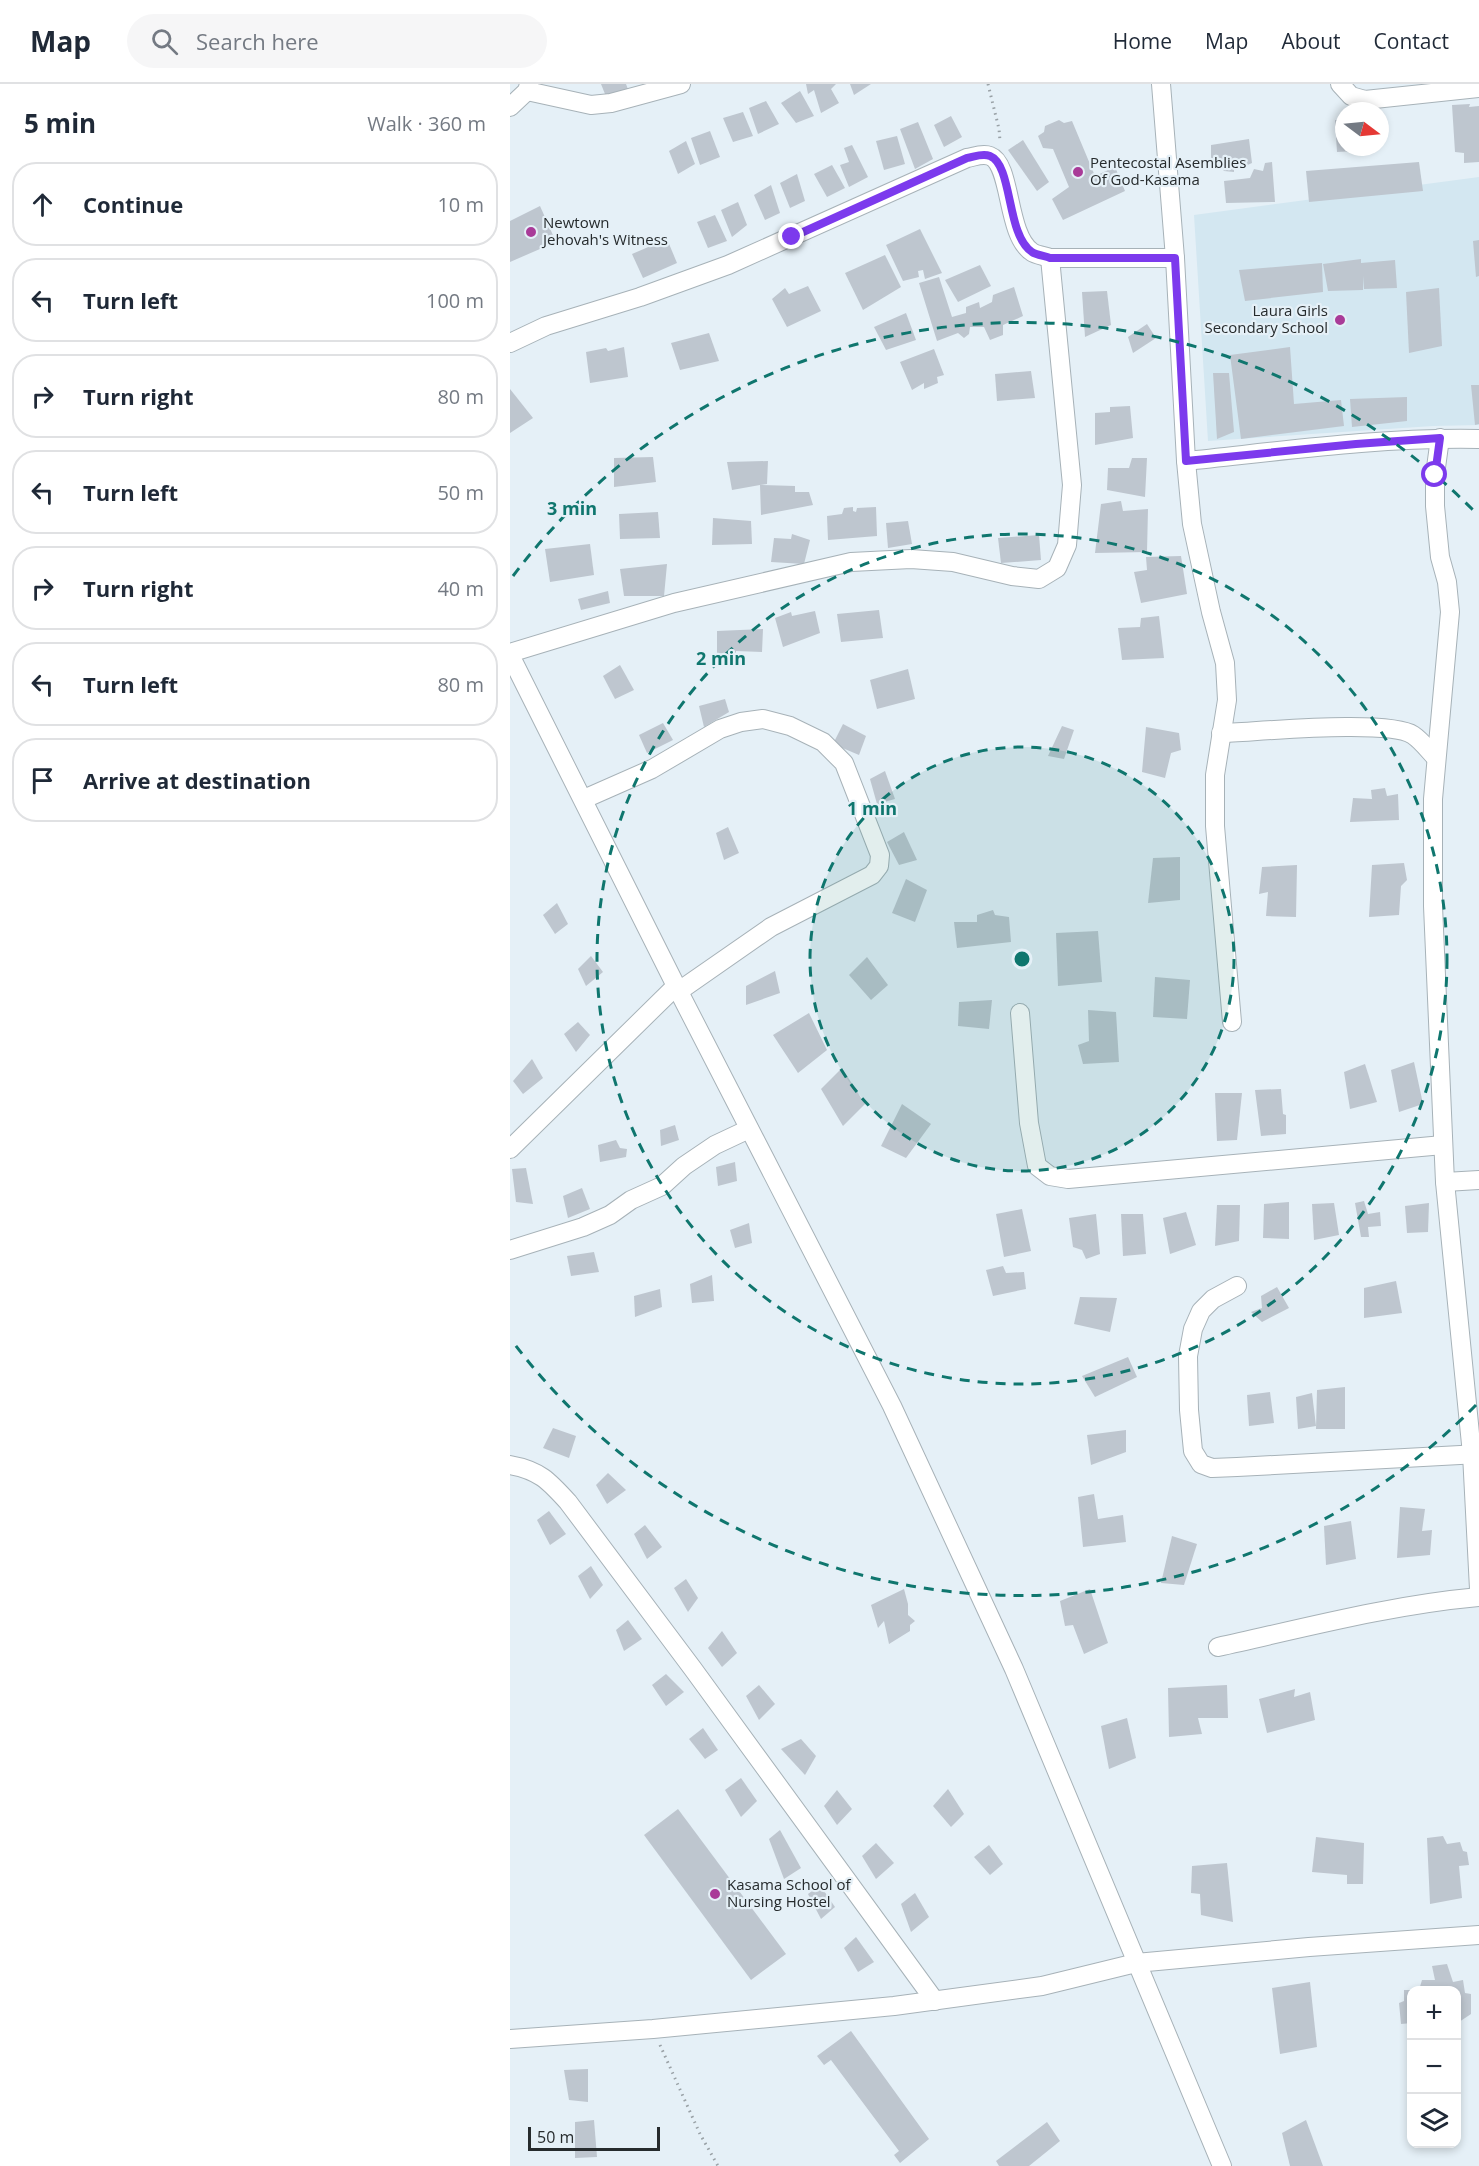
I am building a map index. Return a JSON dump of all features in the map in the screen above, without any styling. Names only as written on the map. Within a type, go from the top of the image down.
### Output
[{"type":"street","points":[[510,107],[528,87],[591,105],[611,103],[681,84]]},
{"type":"street","points":[[1161,84],[1192,524],[1211,612],[1225,663],[1227,700],[1215,775],[1215,826],[1232,1022]]},
{"type":"street","points":[[1340,84],[1351,96],[1365,100],[1479,87]]},
{"type":"street","points":[[510,343],[546,326],[640,297],[728,265],[967,158],[982,155],[992,157],[999,165],[1015,226],[1032,253],[1050,258],[1175,258]]},
{"type":"street","points":[[1050,258],[1072,485],[1067,544],[1057,568],[1039,579],[1012,576],[953,562],[911,559],[851,562],[674,603],[510,654],[677,988],[892,1406],[1014,1669],[1222,2166]]},
{"type":"street","points":[[1186,461],[1356,444],[1440,438],[1479,439]]},
{"type":"street","points":[[1440,438],[1435,475],[1435,506],[1440,557],[1447,582],[1450,612],[1432,799],[1432,854],[1445,1182],[1476,1454],[1479,1589]]},
{"type":"street","points":[[510,1149],[677,988],[771,927],[872,875],[879,866],[880,855],[844,763],[822,742],[790,726],[763,719],[741,722],[720,729],[652,769],[584,799]]},
{"type":"street","points":[[1221,733],[1323,728],[1395,730],[1413,734],[1436,758]]},
{"type":"street","points":[[1020,1013],[1029,1123],[1037,1166],[1050,1176],[1068,1179],[1443,1145]]},
{"type":"street","points":[[510,1250],[583,1227],[610,1215],[630,1200],[662,1186],[684,1166],[715,1145],[749,1129]]},
{"type":"street","points":[[1445,1182],[1479,1180]]},
{"type":"street","points":[[1237,1286],[1213,1299],[1202,1311],[1191,1338],[1188,1356],[1189,1410],[1193,1451],[1201,1464],[1212,1468],[1476,1454]]},
{"type":"street","points":[[510,1465],[537,1472],[550,1482],[568,1502],[935,2001]]},
{"type":"street","points":[[1218,1647],[1390,1608],[1479,1597]]},
{"type":"street","points":[[510,2039],[653,2029],[935,2001],[1042,1986],[1136,1963],[1309,1947],[1479,1935]]},
{"type":"path","points":[[988,84],[999,129],[999,165]]},
{"type":"path","points":[[653,2029],[700,2134],[717,2166]]},
{"type":"shaded area","name":"Laura Girls Secondary School","points":[[1479,177],[1479,425],[1208,441],[1194,215]]},
{"type":"building","points":[[601,84],[626,84],[629,92],[607,99]]},
{"type":"building","points":[[806,84],[836,84],[831,89],[839,103],[821,113],[814,90],[808,94]]},
{"type":"building","points":[[850,84],[871,84],[854,95]]},
{"type":"building","points":[[800,91],[814,116],[796,123],[781,103]]},
{"type":"building","points":[[766,101],[779,124],[758,134],[749,108]]},
{"type":"building","points":[[1470,104],[1469,107],[1479,106],[1479,162],[1464,163],[1464,153],[1455,152],[1452,105]]},
{"type":"building","points":[[743,112],[753,136],[733,142],[723,118]]},
{"type":"building","points":[[951,116],[962,137],[944,147],[934,125]]},
{"type":"building","name":"Pentecostal Asemblies Of God-Kasama","points":[[1059,120],[1064,123],[1072,121],[1095,176],[1115,167],[1125,191],[1063,220],[1052,199],[1069,187],[1053,149],[1043,148],[1038,136],[1044,132],[1045,126]]},
{"type":"building","points":[[918,122],[933,159],[915,169],[900,129]]},
{"type":"building","points":[[710,131],[720,157],[700,165],[691,138]]},
{"type":"building","points":[[897,136],[905,164],[884,170],[876,141]]},
{"type":"building","points":[[1249,139],[1252,163],[1243,167],[1242,163],[1234,167],[1234,172],[1224,171],[1220,165],[1211,166],[1211,145]]},
{"type":"building","points":[[1023,140],[1049,182],[1037,191],[1008,150]]},
{"type":"building","points":[[686,141],[695,164],[678,174],[669,151]]},
{"type":"building","points":[[852,145],[868,177],[849,187],[840,165],[849,162],[844,148]]},
{"type":"building","points":[[1272,162],[1275,202],[1226,203],[1224,181],[1250,178],[1254,169],[1263,171],[1265,163]]},
{"type":"building","points":[[1419,162],[1423,191],[1309,202],[1306,171]]},
{"type":"building","points":[[832,165],[845,188],[827,197],[814,174]]},
{"type":"building","points":[[797,174],[805,201],[790,208],[780,183]]},
{"type":"building","points":[[771,185],[780,213],[765,220],[754,195]]},
{"type":"building","points":[[738,202],[747,225],[732,237],[721,210]]},
{"type":"building","name":"Newtown Jehovah's Witness","points":[[540,206],[556,242],[510,262],[510,221]]},
{"type":"building","points":[[715,215],[727,241],[708,248],[697,222]]},
{"type":"building","points":[[920,229],[942,273],[925,279],[923,270],[918,271],[919,277],[903,281],[886,245]]},
{"type":"building","points":[[667,239],[677,263],[643,278],[632,254]]},
{"type":"building","points":[[1479,240],[1479,276],[1476,277],[1473,241]]},
{"type":"building","points":[[885,255],[901,287],[863,310],[845,273]]},
{"type":"building","points":[[1361,259],[1361,263],[1395,260],[1397,288],[1364,289],[1363,276],[1363,290],[1328,291],[1323,264]]},
{"type":"building","points":[[1322,263],[1323,292],[1245,301],[1239,270]]},
{"type":"building","points":[[980,265],[991,286],[958,302],[945,280]]},
{"type":"building","points":[[939,277],[952,317],[966,313],[966,307],[979,302],[980,308],[992,302],[993,295],[1014,287],[1023,316],[1003,325],[1003,335],[990,340],[984,327],[970,327],[969,334],[964,338],[958,333],[937,341],[919,283]]},
{"type":"building","points":[[808,286],[821,311],[787,327],[772,299],[785,288],[789,294]]},
{"type":"building","points":[[1439,288],[1442,346],[1409,353],[1406,292]]},
{"type":"building","points":[[1107,291],[1111,325],[1085,337],[1082,292]]},
{"type":"building","points":[[906,313],[916,340],[886,350],[874,327]]},
{"type":"building","points":[[1147,324],[1156,338],[1133,353],[1128,337]]},
{"type":"building","points":[[709,333],[719,361],[680,370],[671,343]]},
{"type":"building","points":[[624,347],[628,377],[590,383],[586,352],[606,348],[608,351]]},
{"type":"building","points":[[1290,347],[1294,404],[1341,400],[1344,426],[1241,439],[1230,355]]},
{"type":"building","points":[[934,349],[944,375],[937,377],[938,383],[924,389],[924,383],[912,390],[900,362]]},
{"type":"building","points":[[1031,371],[1035,398],[997,401],[995,374]]},
{"type":"building","points":[[1213,373],[1229,373],[1234,432],[1217,439]]},
{"type":"building","points":[[1471,385],[1479,385],[1479,424],[1475,425]]},
{"type":"building","points":[[510,389],[533,418],[510,433]]},
{"type":"building","points":[[1407,397],[1407,421],[1352,427],[1350,399]]},
{"type":"building","points":[[1130,406],[1133,438],[1095,445],[1095,413],[1110,412],[1110,407]]},
{"type":"building","points":[[653,457],[656,482],[614,487],[614,458]]},
{"type":"building","points":[[1132,458],[1147,458],[1145,497],[1107,490],[1108,468],[1129,468]]},
{"type":"building","points":[[768,461],[767,484],[732,490],[727,462]]},
{"type":"building","points":[[760,485],[795,486],[795,492],[809,492],[813,505],[761,515]]},
{"type":"building","points":[[1121,501],[1123,511],[1148,509],[1147,552],[1095,553],[1101,504]]},
{"type":"building","points":[[853,507],[853,511],[856,512],[857,508],[876,507],[877,536],[828,540],[827,516],[842,514],[844,508]]},
{"type":"building","points":[[658,512],[660,538],[620,539],[619,514]]},
{"type":"building","points":[[713,518],[751,521],[752,544],[712,545]]},
{"type":"building","points":[[908,521],[912,544],[888,548],[886,523]]},
{"type":"building","points":[[792,534],[810,540],[804,564],[771,562],[774,538],[791,539]]},
{"type":"building","points":[[1039,535],[1041,560],[1001,563],[998,538]]},
{"type":"building","points":[[590,544],[594,575],[550,582],[545,549]]},
{"type":"building","points":[[1181,556],[1187,594],[1141,603],[1134,572],[1147,570],[1146,557]]},
{"type":"building","points":[[667,564],[664,596],[624,596],[620,569]]},
{"type":"building","points":[[608,591],[610,603],[581,610],[578,599]]},
{"type":"building","points":[[879,610],[883,638],[841,642],[837,614]]},
{"type":"building","points":[[815,611],[820,633],[783,647],[775,618],[791,612],[792,616]]},
{"type":"building","points":[[1159,616],[1164,658],[1122,660],[1118,628],[1140,627],[1141,618]]},
{"type":"building","points":[[763,629],[762,652],[736,651],[736,663],[717,666],[717,631]]},
{"type":"building","points":[[620,665],[634,690],[615,699],[603,676]]},
{"type":"building","points":[[908,669],[915,699],[877,709],[870,680]]},
{"type":"building","points":[[725,699],[729,712],[704,727],[699,706]]},
{"type":"building","points":[[663,723],[673,740],[647,753],[639,735]]},
{"type":"building","points":[[843,724],[866,736],[859,755],[833,744]]},
{"type":"building","points":[[1062,726],[1074,730],[1064,759],[1048,756]]},
{"type":"building","points":[[1146,727],[1179,733],[1181,750],[1171,753],[1165,778],[1142,772]]},
{"type":"building","points":[[885,771],[895,799],[877,804],[870,779]]},
{"type":"building","points":[[1385,788],[1387,796],[1398,794],[1399,820],[1350,822],[1353,798],[1372,799],[1371,790]]},
{"type":"building","points":[[728,827],[739,853],[724,860],[716,833]]},
{"type":"building","points":[[904,832],[917,860],[899,865],[887,842]]},
{"type":"building","points":[[1180,857],[1180,900],[1148,903],[1153,858]]},
{"type":"building","points":[[1404,863],[1407,880],[1401,886],[1399,915],[1369,917],[1372,865]]},
{"type":"building","points":[[1297,865],[1296,917],[1266,916],[1268,892],[1259,894],[1262,867]]},
{"type":"building","points":[[906,879],[927,890],[915,922],[892,913]]},
{"type":"building","points":[[557,903],[568,924],[555,934],[543,915]]},
{"type":"building","points":[[993,910],[995,915],[1009,917],[1011,942],[957,948],[954,922],[977,922],[977,915]]},
{"type":"building","points":[[1098,931],[1102,982],[1058,986],[1056,933]]},
{"type":"building","points":[[591,956],[603,972],[586,986],[578,969]]},
{"type":"building","points":[[867,957],[888,985],[871,1000],[849,975]]},
{"type":"building","points":[[775,971],[780,993],[746,1005],[746,986]]},
{"type":"building","points":[[1155,977],[1190,980],[1187,1019],[1153,1017]]},
{"type":"building","points":[[992,1000],[989,1029],[958,1026],[959,1002]]},
{"type":"building","points":[[1088,1010],[1116,1012],[1119,1062],[1083,1064],[1078,1045],[1089,1041]]},
{"type":"building","points":[[809,1013],[827,1050],[798,1073],[773,1035]]},
{"type":"building","points":[[578,1022],[590,1035],[576,1052],[564,1034]]},
{"type":"building","points":[[532,1059],[543,1078],[523,1094],[513,1081]]},
{"type":"building","points":[[1414,1062],[1423,1104],[1399,1112],[1391,1070]]},
{"type":"building","points":[[1365,1064],[1377,1102],[1350,1109],[1344,1072]]},
{"type":"building","points":[[842,1068],[865,1104],[843,1126],[821,1089]]},
{"type":"building","points":[[1281,1089],[1283,1114],[1286,1115],[1286,1134],[1261,1136],[1255,1090]]},
{"type":"building","points":[[1215,1093],[1242,1093],[1237,1140],[1217,1141]]},
{"type":"building","points":[[902,1104],[931,1124],[906,1158],[881,1146]]},
{"type":"building","points":[[675,1125],[679,1140],[661,1146],[660,1130]]},
{"type":"building","points":[[616,1140],[620,1148],[627,1149],[626,1157],[600,1162],[598,1145]]},
{"type":"building","points":[[735,1162],[737,1181],[718,1186],[716,1167]]},
{"type":"building","points":[[526,1168],[533,1204],[516,1202],[512,1169]]},
{"type":"building","points":[[582,1188],[590,1209],[568,1218],[563,1196]]},
{"type":"building","points":[[1364,1201],[1368,1214],[1380,1212],[1381,1226],[1368,1227],[1369,1237],[1361,1237],[1355,1203]]},
{"type":"building","points":[[1289,1202],[1289,1239],[1263,1238],[1264,1204]]},
{"type":"building","points":[[1334,1203],[1339,1235],[1314,1240],[1312,1204]]},
{"type":"building","points":[[1429,1203],[1428,1232],[1407,1233],[1405,1206]]},
{"type":"building","points":[[1217,1205],[1240,1205],[1239,1241],[1215,1246]]},
{"type":"building","points":[[1022,1209],[1031,1251],[1004,1257],[996,1214]]},
{"type":"building","points":[[1186,1212],[1196,1245],[1170,1254],[1163,1218]]},
{"type":"building","points":[[1096,1214],[1100,1254],[1086,1259],[1082,1250],[1073,1247],[1069,1218]]},
{"type":"building","points":[[1121,1214],[1143,1214],[1146,1254],[1123,1256]]},
{"type":"building","points":[[749,1223],[752,1243],[735,1248],[730,1230]]},
{"type":"building","points":[[594,1252],[599,1272],[571,1276],[567,1256]]},
{"type":"building","points":[[1003,1266],[1006,1273],[1024,1272],[1026,1289],[993,1296],[986,1270]]},
{"type":"building","points":[[712,1275],[714,1301],[692,1303],[690,1284]]},
{"type":"building","points":[[1396,1281],[1402,1313],[1364,1318],[1364,1288]]},
{"type":"building","points":[[1277,1287],[1289,1308],[1262,1322],[1251,1312],[1262,1308],[1261,1296]]},
{"type":"building","points":[[660,1289],[662,1307],[635,1317],[634,1296]]},
{"type":"building","points":[[1080,1297],[1117,1298],[1110,1332],[1074,1324]]},
{"type":"building","points":[[1128,1357],[1137,1377],[1095,1397],[1082,1376]]},
{"type":"building","points":[[1345,1387],[1345,1429],[1316,1429],[1317,1390]]},
{"type":"building","points":[[1270,1392],[1274,1423],[1249,1426],[1247,1395]]},
{"type":"building","points":[[1312,1393],[1316,1426],[1298,1429],[1296,1397]]},
{"type":"building","points":[[553,1428],[576,1436],[569,1458],[543,1448]]},
{"type":"building","points":[[1126,1430],[1126,1452],[1091,1465],[1087,1435]]},
{"type":"building","points":[[608,1473],[626,1490],[607,1504],[596,1485]]},
{"type":"building","points":[[1094,1494],[1098,1519],[1123,1515],[1126,1542],[1083,1547],[1078,1497]]},
{"type":"building","points":[[1400,1507],[1425,1509],[1422,1531],[1432,1530],[1430,1555],[1397,1558]]},
{"type":"building","points":[[549,1511],[566,1534],[550,1545],[537,1520]]},
{"type":"building","points":[[1351,1521],[1356,1559],[1326,1565],[1324,1526]]},
{"type":"building","points":[[645,1525],[662,1547],[647,1559],[634,1534]]},
{"type":"building","points":[[1172,1536],[1197,1544],[1184,1585],[1161,1583]]},
{"type":"building","points":[[591,1566],[603,1585],[590,1599],[578,1576]]},
{"type":"building","points":[[686,1579],[698,1598],[688,1612],[674,1588]]},
{"type":"building","points":[[904,1589],[908,1615],[915,1621],[910,1625],[910,1631],[889,1644],[884,1621],[878,1628],[871,1605]]},
{"type":"building","points":[[1090,1589],[1108,1643],[1084,1654],[1073,1625],[1065,1626],[1060,1601]]},
{"type":"building","points":[[628,1620],[642,1639],[624,1651],[616,1630]]},
{"type":"building","points":[[722,1631],[737,1653],[722,1667],[708,1648]]},
{"type":"building","points":[[666,1674],[684,1692],[666,1706],[652,1685]]},
{"type":"building","points":[[759,1685],[775,1704],[759,1720],[746,1696]]},
{"type":"building","points":[[1227,1685],[1228,1718],[1198,1718],[1202,1734],[1169,1737],[1168,1688]]},
{"type":"building","points":[[1295,1689],[1294,1697],[1310,1692],[1315,1720],[1267,1733],[1259,1699]]},
{"type":"building","points":[[1127,1718],[1136,1758],[1109,1769],[1101,1726]]},
{"type":"building","points":[[703,1728],[718,1750],[705,1759],[689,1739]]},
{"type":"building","points":[[801,1739],[816,1756],[805,1775],[781,1749]]},
{"type":"building","points":[[741,1778],[757,1801],[741,1817],[725,1790]]},
{"type":"building","points":[[948,1789],[964,1814],[951,1827],[933,1806]]},
{"type":"building","points":[[837,1790],[852,1809],[837,1825],[824,1806]]},
{"type":"building","name":"Kasama School of Nursing Hostel","points":[[678,1809],[786,1954],[751,1980],[644,1835]]},
{"type":"building","points":[[780,1830],[801,1868],[784,1879],[769,1839]]},
{"type":"building","points":[[1443,1836],[1447,1844],[1460,1842],[1463,1851],[1467,1852],[1469,1865],[1459,1866],[1462,1898],[1430,1904],[1427,1838]]},
{"type":"building","points":[[1316,1837],[1364,1843],[1363,1884],[1347,1884],[1347,1875],[1312,1872]]},
{"type":"building","points":[[876,1843],[894,1863],[876,1879],[862,1856]]},
{"type":"building","points":[[989,1845],[1003,1864],[990,1875],[974,1857]]},
{"type":"building","points":[[1227,1863],[1233,1922],[1201,1915],[1200,1894],[1191,1893],[1192,1866]]},
{"type":"building","points":[[820,1885],[835,1907],[821,1919],[808,1894]]},
{"type":"building","points":[[915,1893],[929,1917],[911,1932],[901,1904]]},
{"type":"building","points":[[856,1937],[874,1962],[858,1972],[844,1948]]},
{"type":"building","points":[[1447,1964],[1453,1982],[1463,1980],[1465,1993],[1471,1994],[1471,2014],[1461,2021],[1461,1986],[1420,1986],[1422,1980],[1435,1980],[1432,1966]]},
{"type":"building","points":[[1310,1982],[1317,2047],[1280,2054],[1272,1988]]},
{"type":"building","points":[[1404,1990],[1407,1990],[1407,2023],[1401,2024],[1399,2003],[1404,2001]]},
{"type":"building","points":[[851,2031],[929,2139],[900,2163],[894,2155],[899,2151],[831,2060],[824,2065],[817,2056]]},
{"type":"building","points":[[588,2069],[588,2102],[569,2100],[564,2070]]},
{"type":"building","points":[[594,2120],[597,2157],[575,2158],[575,2122]]},
{"type":"building","points":[[1306,2120],[1323,2166],[1290,2166],[1282,2133]]},
{"type":"building","points":[[1047,2122],[1060,2141],[1029,2166],[999,2166],[996,2161]]},
{"type":"place","name":"Pentecostal Asemblies Of God-Kasama","points":[[1078,172]]},
{"type":"place","name":"Newtown Jehovah's Witness","points":[[531,232]]},
{"type":"place","name":"Laura Girls Secondary School","points":[[1340,320]]},
{"type":"place","name":"Kasama School of Nursing Hostel","points":[[715,1894]]},
{"type":"route","points":[[792,237],[967,158],[982,155],[992,157],[999,165],[1007,188],[1015,226],[1032,253],[1050,258],[1175,258],[1186,461],[1440,438],[1435,475]]}]
